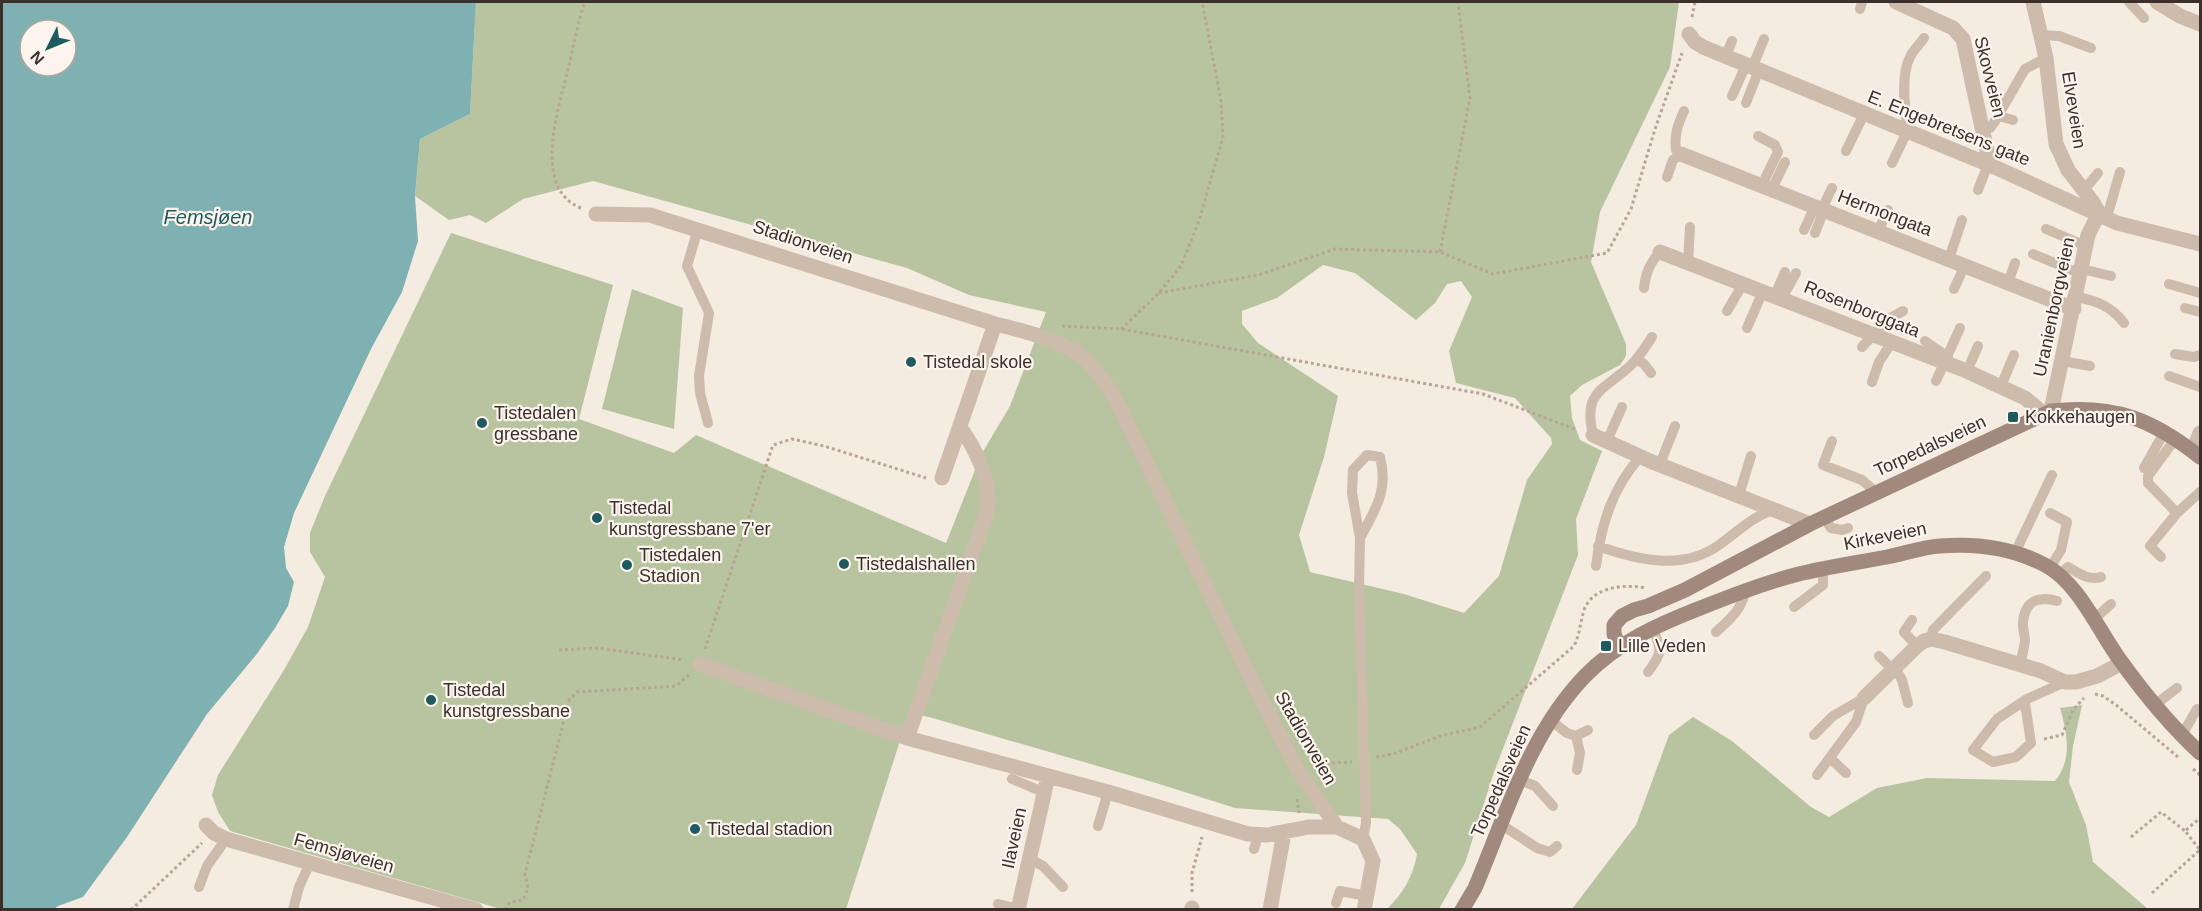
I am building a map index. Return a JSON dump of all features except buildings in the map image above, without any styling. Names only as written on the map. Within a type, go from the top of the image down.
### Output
[{"type":"main road","name":"Torpedalsveien","points":[[1462,909],[1475,888],[1530,756],[1550,720],[1584,678],[1619,646],[1614,634],[1614,625],[1622,616],[1685,590],[1817,521],[2048,413],[2082,409],[2133,416],[2171,435],[2197,454]]},
{"type":"main road","name":"Kirkeveien","points":[[1619,646],[1682,615],[1794,575],[1938,546],[1985,546],[2015,553],[2055,572],[2082,601],[2122,663],[2182,735],[2200,753]]},
{"type":"street","name":"Skovveien","points":[[1896,2],[1953,28],[1963,39],[1989,164]]},
{"type":"street","name":"Elveveien","points":[[2033,2],[2046,58],[2056,144],[2068,170],[2103,215]]},
{"type":"street","points":[[2157,2],[2180,16],[2200,24]]},
{"type":"street","name":"E. Engebretsens gate","points":[[1689,34],[1695,42],[1725,57],[1989,164],[2117,223],[2200,244]]},
{"type":"street","name":"Hermongata","points":[[1681,154],[2008,283],[2075,303]]},
{"type":"street","name":"Stadionveien","points":[[596,214],[650,215],[698,229],[995,324],[1033,333],[1073,351],[1089,362],[1117,402],[1209,594],[1298,770],[1337,827]]},
{"type":"street","name":"Uranienborgveien","points":[[2048,413],[2075,303],[2088,234],[2103,215]]},
{"type":"street","name":"Rosenborggata","points":[[1660,252],[1773,295],[1843,315],[1874,335],[1946,360],[2025,398],[2048,413]]},
{"type":"street","points":[[942,478],[995,324]]},
{"type":"street","points":[[907,738],[988,505],[978,454],[960,427]]},
{"type":"street","points":[[2197,454],[2200,433]]},
{"type":"street","points":[[1600,438],[1659,464],[1705,476],[1739,495],[1774,509],[1817,521]]},
{"type":"street","points":[[1864,698],[1924,643],[1945,642],[2020,664],[2065,682],[2076,682],[2097,676],[2122,663]]},
{"type":"street","points":[[700,664],[907,738],[1207,821],[1248,834],[1257,842],[1284,833],[1304,822],[1337,827],[1364,839],[1373,861],[1365,903]]},
{"type":"street","name":"Ilaveien","points":[[1018,909],[1048,776]]},
{"type":"street","name":"Femsjøveien","points":[[216,832],[309,863],[476,909]]},
{"type":"street","points":[[1270,909],[1284,833]]},
{"type":"lane","points":[[2129,2],[2144,18]]},
{"type":"lane","points":[[2041,35],[2059,36],[2091,48]]},
{"type":"lane","points":[[1892,163],[1907,132],[1905,106],[1907,66],[1910,56],[1924,38]]},
{"type":"lane","points":[[1746,103],[1753,68],[1764,39]]},
{"type":"lane","points":[[1725,57],[1732,41]]},
{"type":"lane","points":[[1983,131],[1990,128],[2025,69],[2046,58]]},
{"type":"lane","points":[[1732,96],[1753,68]]},
{"type":"lane","points":[[1667,177],[1674,160],[1681,154],[1676,150],[1676,127],[1684,111]]},
{"type":"lane","points":[[1846,151],[1864,114]]},
{"type":"lane","points":[[1998,116],[2013,120]]},
{"type":"lane","points":[[1758,136],[1775,146],[1778,152],[1767,187]]},
{"type":"lane","points":[[1767,187],[1785,162]]},
{"type":"lane","points":[[1978,190],[1989,164]]},
{"type":"lane","points":[[2084,190],[2098,172]]},
{"type":"lane","points":[[2103,215],[2120,172]]},
{"type":"lane","points":[[1809,232],[1832,188]]},
{"type":"lane","points":[[1878,231],[1888,210]]},
{"type":"lane","points":[[1949,259],[1962,220]]},
{"type":"lane","points":[[1689,263],[1690,227]]},
{"type":"lane","points":[[698,229],[687,266],[710,313],[699,376],[700,393],[708,423]]},
{"type":"lane","points":[[2046,229],[2086,246]]},
{"type":"lane","points":[[1644,288],[1647,271],[1660,252]]},
{"type":"lane","points":[[2033,254],[2081,272],[2111,276]]},
{"type":"lane","points":[[2008,283],[2015,263]]},
{"type":"lane","points":[[1954,289],[1965,265]]},
{"type":"lane","points":[[1747,328],[1790,272]]},
{"type":"lane","points":[[1727,311],[1743,284]]},
{"type":"lane","points":[[2169,284],[2200,293]]},
{"type":"lane","points":[[2075,303],[2100,302],[2124,322]]},
{"type":"lane","points":[[2185,309],[2200,312]]},
{"type":"lane","points":[[1862,347],[1883,322],[1903,311]]},
{"type":"lane","points":[[1936,381],[1960,328]]},
{"type":"lane","points":[[1600,438],[1590,414],[1593,397],[1637,359],[1652,337]]},
{"type":"lane","points":[[1925,341],[1946,360]]},
{"type":"lane","points":[[1872,382],[1879,362],[1892,342]]},
{"type":"lane","points":[[1967,372],[1978,346]]},
{"type":"lane","points":[[2175,354],[2198,359]]},
{"type":"lane","points":[[2001,386],[2014,355]]},
{"type":"lane","points":[[1637,359],[1651,373]]},
{"type":"lane","points":[[2062,361],[2090,366]]},
{"type":"lane","points":[[2169,376],[2200,387]]},
{"type":"lane","points":[[1600,438],[1622,407]]},
{"type":"lane","points":[[1659,464],[1675,426]]},
{"type":"lane","points":[[2144,468],[2171,435]]},
{"type":"lane","points":[[2171,435],[2148,476],[2148,483],[2177,513]]},
{"type":"lane","points":[[1832,441],[1823,465],[1862,480],[1877,492]]},
{"type":"lane","points":[[1360,538],[1381,498],[1384,472],[1380,457],[1368,455],[1353,470],[1352,493],[1360,538],[1359,590],[1366,823],[1364,839]]},
{"type":"lane","points":[[1596,567],[1602,526],[1613,498],[1627,472],[1641,456]]},
{"type":"lane","points":[[1739,495],[1751,456]]},
{"type":"lane","points":[[2015,553],[2052,475]]},
{"type":"lane","points":[[2162,557],[2150,546],[2177,513],[2200,492]]},
{"type":"lane","points":[[1598,546],[1624,555],[1674,561],[1700,556],[1718,546],[1754,518],[1774,509]]},
{"type":"lane","points":[[2050,513],[2067,522],[2055,572]]},
{"type":"lane","points":[[1817,521],[1832,528],[1842,530],[1848,528]]},
{"type":"lane","points":[[2055,572],[2068,567],[2086,577],[2095,579],[2100,577]]},
{"type":"lane","points":[[1794,607],[1823,585],[1823,568]]},
{"type":"lane","points":[[1912,620],[1904,632],[1924,643],[1933,630],[1986,576]]},
{"type":"lane","points":[[1716,632],[1743,604],[1745,591]]},
{"type":"lane","points":[[2020,664],[2025,642],[2023,621],[2027,609],[2034,600],[2044,598],[2057,601]]},
{"type":"lane","points":[[2093,620],[2111,604]]},
{"type":"lane","points":[[1648,672],[1660,651],[1660,643],[1652,629]]},
{"type":"lane","points":[[1879,656],[1894,669],[1902,680],[1908,703]]},
{"type":"lane","points":[[2026,699],[2031,743],[2016,757],[1993,762],[1973,750],[1997,719],[2026,699],[2065,682]]},
{"type":"lane","points":[[2156,704],[2177,688]]},
{"type":"lane","points":[[1814,735],[1833,716],[1864,698]]},
{"type":"lane","points":[[1817,775],[1856,722],[1864,698]]},
{"type":"lane","points":[[2182,735],[2197,709]]},
{"type":"lane","points":[[1550,720],[1567,734],[1576,736],[1588,730]]},
{"type":"lane","points":[[1576,736],[1580,753],[1577,770]]},
{"type":"lane","points":[[1830,758],[1846,773]]},
{"type":"lane","points":[[1012,779],[1043,792]]},
{"type":"lane","points":[[1520,780],[1535,786],[1553,806]]},
{"type":"lane","points":[[1098,826],[1108,792]]},
{"type":"lane","points":[[1502,825],[1537,848],[1550,852],[1557,846]]},
{"type":"lane","points":[[199,887],[216,832]]},
{"type":"lane","points":[[1030,859],[1043,866],[1063,887]]},
{"type":"lane","points":[[293,909],[309,863]]},
{"type":"lane","points":[[1336,903],[1340,891],[1365,903]]},
{"type":"lane","points":[[998,904],[1018,909]]},
{"type":"path","points":[[585,2],[552,139],[554,174],[561,194],[575,206],[596,214]]},
{"type":"path","points":[[1202,2],[1221,100],[1223,137],[1199,221],[1181,266],[1159,293],[1121,329],[1483,394],[1600,438]]},
{"type":"path","points":[[1440,252],[1470,98],[1458,2]]},
{"type":"path","points":[[1159,293],[1258,275],[1335,249],[1440,252],[1493,274],[1607,253],[1631,209],[1656,126],[1689,34]]},
{"type":"path","points":[[505,909],[510,903],[523,900],[528,888],[525,874],[569,700],[577,692],[676,686],[700,664],[772,445],[792,439],[824,446],[922,478],[942,478]]},
{"type":"path","points":[[1307,764],[1330,764],[1396,753],[1440,736],[1480,727],[1574,646],[1580,634],[1584,610],[1592,598],[1616,586],[1654,590]]},
{"type":"path","points":[[559,650],[598,648],[674,657],[700,664]]},
{"type":"path","points":[[2031,740],[2062,735],[2078,703],[2095,694],[2103,696],[2116,705],[2184,762]]},
{"type":"path","points":[[2192,768],[2200,775]]},
{"type":"path","points":[[1296,796],[1304,822]]},
{"type":"path","points":[[2131,837],[2161,812],[2185,831],[2200,850],[2152,892]]},
{"type":"path","points":[[2185,831],[2200,818]]},
{"type":"path","points":[[1192,909],[1191,873],[1207,821]]},
{"type":"path","points":[[131,909],[216,832]]},
{"type":"green space","points":[[476,2],[1679,2],[1670,67],[1600,212],[1591,262],[1626,344],[1626,356],[1620,365],[1582,385],[1570,396],[1572,418],[1580,440],[1602,451],[1576,519],[1578,555],[1494,772],[1465,863],[1439,909],[1387,909],[1406,884],[1417,854],[1400,829],[1388,819],[1235,808],[1156,783],[909,713],[846,909],[501,909],[230,831],[218,812],[212,795],[218,775],[284,670],[308,627],[325,577],[310,552],[310,533],[325,496],[451,233],[613,285],[579,419],[674,453],[696,435],[946,543],[981,455],[1010,406],[1046,312],[969,295],[907,268],[593,181],[523,199],[486,223],[470,215],[449,220],[415,196],[420,139],[470,114]],"holes":[[[1323,265],[1355,273],[1416,320],[1435,303],[1447,284],[1461,281],[1472,297],[1449,351],[1456,383],[1515,398],[1551,438],[1552,444],[1527,480],[1499,576],[1464,613],[1404,594],[1310,572],[1299,535],[1324,457],[1338,396],[1258,343],[1242,324],[1242,311],[1277,298]]]},
{"type":"green space","points":[[632,289],[683,308],[674,429],[602,409]]},
{"type":"green space","points":[[2082,705],[2073,746],[2069,782],[2086,825],[2093,862],[2148,909],[1572,909],[1636,825],[1669,735],[1693,717],[1732,741],[1811,807],[1829,817],[1877,788],[1927,778],[2055,781],[2061,773],[2067,746],[2060,708]]},
{"type":"water","name":"Femsjøen","points":[[2,2],[476,2],[470,114],[420,139],[415,196],[418,241],[402,292],[371,349],[294,513],[284,547],[286,568],[294,582],[288,606],[256,655],[207,714],[127,837],[83,897],[54,909],[2,909]]},
{"type":"place","name":"Tistedal skole","points":[[911,362]]},
{"type":"place","name":"Kokkehaugen","points":[[2013,417]]},
{"type":"place","name":"Tistedalen gressbane","points":[[482,423]]},
{"type":"place","name":"Tistedal kunstgressbane 7'er","points":[[597,518]]},
{"type":"place","name":"Tistedalshallen","points":[[844,564]]},
{"type":"place","name":"Tistedalen Stadion","points":[[627,565]]},
{"type":"place","name":"Lille Veden","points":[[1606,646]]},
{"type":"place","name":"Tistedal kunstgressbane","points":[[431,700]]},
{"type":"place","name":"Tistedal stadion","points":[[695,829]]}]
